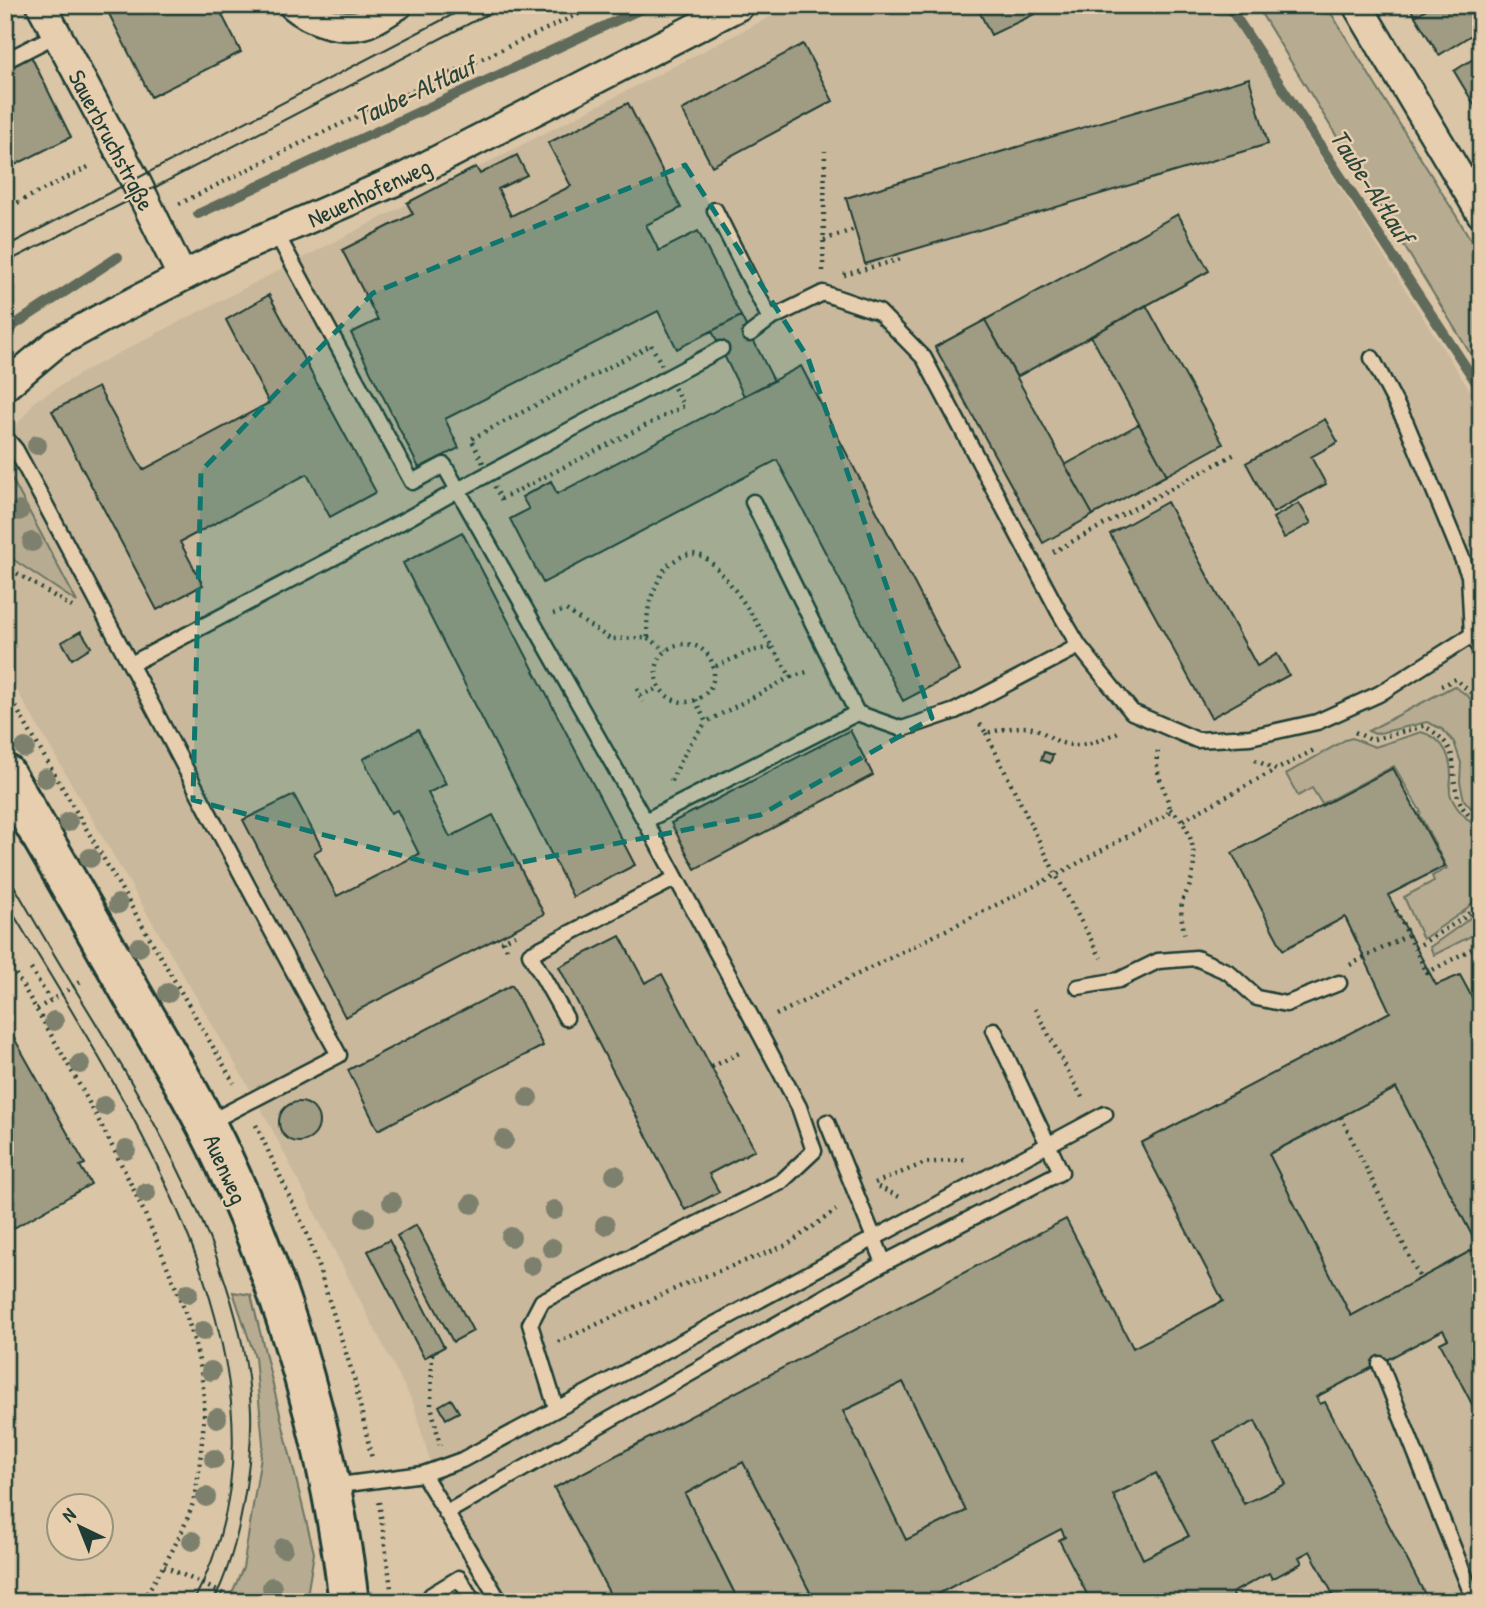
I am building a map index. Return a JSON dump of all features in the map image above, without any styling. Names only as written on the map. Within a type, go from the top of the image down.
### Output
[{"type":"main road","name":"Auenweg","points":[[5,774],[206,1124],[224,1161],[289,1328],[331,1486],[349,1602]]},
{"type":"street","name":"Sauerbruchstraße","points":[[40,5],[120,151],[182,276]]},
{"type":"street","points":[[293,5],[306,16],[334,24],[363,24],[398,5]]},
{"type":"street","name":"Neuenhofenweg","points":[[5,386],[55,344],[182,276],[407,176],[740,5]]},
{"type":"street","points":[[1357,5],[1481,213]]},
{"type":"lane","points":[[5,61],[56,35]]},
{"type":"lane","points":[[715,210],[771,319]]},
{"type":"lane","points":[[276,233],[412,482],[444,465],[676,878],[799,1107],[814,1152],[781,1182],[542,1301],[530,1324],[556,1408]]},
{"type":"lane","points":[[750,334],[823,287],[879,312],[924,358],[1080,646],[1132,712],[1197,740],[1250,737],[1317,722],[1379,694],[1472,635]]},
{"type":"lane","points":[[131,664],[403,522],[721,349]]},
{"type":"lane","points":[[1372,358],[1406,423],[1469,575],[1472,635],[1481,651]]},
{"type":"lane","points":[[5,437],[16,450],[244,881],[340,1055],[206,1124]]},
{"type":"lane","points":[[753,502],[857,713],[902,729],[955,711],[1080,646]]},
{"type":"lane","points":[[645,821],[857,713]]},
{"type":"lane","points":[[566,1018],[530,954],[676,878]]},
{"type":"lane","points":[[1078,987],[1119,980],[1158,961],[1196,958],[1228,972],[1257,998],[1286,1004],[1339,983]]},
{"type":"lane","points":[[446,1513],[884,1263],[1061,1172],[994,1030]]},
{"type":"lane","points":[[331,1486],[422,1474],[485,1448],[1100,1117]]},
{"type":"lane","points":[[827,1122],[884,1263]]},
{"type":"lane","points":[[1380,1364],[1475,1602]]},
{"type":"lane","points":[[422,1474],[500,1602]]},
{"type":"lane","points":[[434,1602],[431,1595],[459,1578],[471,1598],[464,1602]]},
{"type":"path","points":[[153,217],[311,138],[598,5]]},
{"type":"path","points":[[5,209],[120,151]]},
{"type":"path","points":[[825,151],[823,287],[901,259]]},
{"type":"path","points":[[824,240],[855,229]]},
{"type":"path","points":[[1034,563],[1235,454]]},
{"type":"path","points":[[648,638],[646,617],[653,590],[665,567],[682,555],[699,555],[715,568],[741,598],[791,677],[706,722],[688,747],[669,785],[659,814]]},
{"type":"path","points":[[6,565],[114,634]]},
{"type":"path","points":[[532,621],[566,610],[610,639],[648,638],[666,650]]},
{"type":"path","points":[[685,643],[704,650],[714,667],[711,687],[695,701],[675,701],[659,688],[656,668],[666,650],[685,643]]},
{"type":"path","points":[[714,667],[751,651],[772,647]]},
{"type":"path","points":[[1430,691],[1455,679],[1471,693],[1481,708]]},
{"type":"path","points":[[637,688],[643,702]]},
{"type":"path","points":[[640,695],[659,688]]},
{"type":"path","points":[[695,701],[706,722]]},
{"type":"path","points":[[1353,731],[1363,726]]},
{"type":"path","points":[[986,733],[1056,875],[1101,958]]},
{"type":"path","points":[[1159,747],[1155,758],[1170,809],[1183,820],[1194,847],[1193,874],[1183,899],[1181,913],[1188,946]]},
{"type":"path","points":[[1183,820],[1276,770]]},
{"type":"path","points":[[755,1026],[1056,875],[1167,814],[1170,809]]},
{"type":"path","points":[[1415,948],[1465,917],[1481,901]]},
{"type":"path","points":[[1396,910],[1427,973],[1481,944]]},
{"type":"path","points":[[1346,967],[1408,935]]},
{"type":"path","points":[[5,956],[37,1009],[135,1191],[183,1305],[198,1353],[204,1390],[200,1464],[191,1507],[164,1566],[141,1602]]},
{"type":"path","points":[[32,968],[50,1000]]},
{"type":"path","points":[[37,1009],[83,982],[76,971]]},
{"type":"path","points":[[1035,1009],[1100,1117]]},
{"type":"path","points":[[712,1067],[762,1041]]},
{"type":"path","points":[[1340,1117],[1420,1278]]},
{"type":"path","points":[[871,1184],[925,1163],[971,1158],[1007,1166]]},
{"type":"path","points":[[538,1351],[690,1282],[787,1245],[842,1206]]},
{"type":"path","points":[[432,1353],[431,1405],[444,1466]]},
{"type":"path","points":[[164,1566],[241,1602]]},
{"type":"highlighted area","points":[[685,165],[808,358],[932,718],[760,815],[467,873],[193,800],[201,471],[373,293]]},
{"type":"shaded area","points":[[793,5],[1223,5],[1481,408],[1481,1602],[497,1602],[440,1497],[414,1405],[261,1108],[5,670],[5,441],[35,401],[88,369]]},
{"type":"shaded area","points":[[1256,5],[1326,5],[1481,256],[1481,371]]},
{"type":"shaded area","points":[[5,473],[12,479],[77,602],[5,554]]},
{"type":"shaded area","points":[[1454,686],[1468,696],[1481,715],[1481,819],[1464,800],[1460,782],[1461,763],[1454,742],[1442,729],[1427,722],[1375,734],[1368,731]]},
{"type":"shaded area","points":[[1421,732],[1435,738],[1444,748],[1451,769],[1452,799],[1481,832],[1481,894],[1464,911],[1423,939],[1404,897],[1434,881],[1432,876],[1447,868],[1419,813],[1421,812],[1394,766],[1322,804],[1312,788],[1298,796],[1286,774],[1345,740],[1352,738],[1375,747]]},
{"type":"shaded area","points":[[1481,908],[1481,931],[1434,955],[1430,947]]},
{"type":"shaded area","points":[[1396,1088],[1478,1247],[1351,1316],[1269,1154]]},
{"type":"shaded area","points":[[233,1292],[251,1295],[314,1553],[306,1602],[228,1602],[243,1568],[263,1444],[255,1357]]},
{"type":"shaded area","points":[[903,1382],[966,1511],[906,1540],[843,1411]]},
{"type":"shaded area","points":[[1255,1421],[1286,1484],[1244,1504],[1214,1441]]},
{"type":"shaded area","points":[[743,1462],[810,1592],[791,1602],[739,1602],[685,1494]]},
{"type":"shaded area","points":[[1156,1473],[1189,1536],[1143,1559],[1113,1495]]},
{"type":"building","points":[[121,5],[217,5],[241,52],[151,97],[108,12]]},
{"type":"building","points":[[976,5],[1053,5],[991,35]]},
{"type":"building","points":[[1408,5],[1433,5],[1415,16]]},
{"type":"building","points":[[1433,5],[1467,5],[1481,29],[1439,55],[1415,16]]},
{"type":"building","points":[[803,44],[833,101],[712,166],[682,110]]},
{"type":"building","points":[[28,50],[71,137],[5,170],[5,61]]},
{"type":"building","points":[[1481,54],[1481,116],[1454,71]]},
{"type":"building","points":[[1249,78],[1268,144],[865,264],[846,198]]},
{"type":"building","points":[[628,103],[681,208],[646,225],[659,251],[698,231],[741,316],[677,349],[658,311],[445,419],[459,448],[419,468],[351,333],[378,320],[342,250],[413,214],[407,203],[476,167],[480,174],[517,155],[527,175],[498,189],[511,216],[571,186],[548,143]]},
{"type":"building","points":[[1178,214],[1209,271],[1017,377],[985,320]]},
{"type":"building","points":[[269,295],[376,492],[330,517],[307,474],[180,542],[203,585],[157,610],[52,411],[98,387],[143,470],[269,403],[226,320]]},
{"type":"building","points":[[1146,305],[1223,444],[1167,475],[1091,336]]},
{"type":"building","points":[[741,316],[774,381],[744,396],[712,331]]},
{"type":"building","points":[[985,320],[1093,515],[1043,543],[935,347]]},
{"type":"building","points":[[801,366],[960,671],[903,701],[777,460],[543,583],[510,519],[529,509],[522,497],[551,481],[557,494]]},
{"type":"building","points":[[1325,419],[1338,442],[1311,457],[1326,484],[1273,513],[1246,463]]},
{"type":"building","points":[[1139,424],[1167,475],[1093,515],[1065,465]]},
{"type":"building","points":[[1167,502],[1257,666],[1277,654],[1289,675],[1211,718],[1110,534]]},
{"type":"building","points":[[1299,503],[1311,523],[1284,538],[1273,518]]},
{"type":"building","points":[[462,532],[635,865],[573,897],[403,563]]},
{"type":"building","points":[[81,631],[91,647],[72,659],[62,642]]},
{"type":"building","points":[[418,730],[446,784],[428,793],[450,837],[493,815],[544,914],[345,1017],[243,820],[294,795],[322,848],[314,853],[337,896],[419,854],[397,810],[391,813],[363,759]]},
{"type":"building","points":[[850,730],[873,775],[695,869],[671,823]]},
{"type":"building","points":[[1044,752],[1053,755],[1050,763],[1041,760]]},
{"type":"building","points":[[1393,768],[1445,866],[1388,895],[1436,985],[1460,975],[1481,1014],[1481,1405],[1474,1408],[1440,1343],[1448,1339],[1443,1330],[1316,1397],[1320,1404],[1325,1402],[1429,1602],[1337,1602],[1310,1551],[1299,1557],[1302,1563],[1272,1579],[1269,1573],[1232,1593],[1236,1600],[1233,1602],[1091,1602],[1059,1540],[1065,1537],[1061,1529],[936,1595],[939,1602],[791,1602],[810,1592],[743,1462],[685,1494],[739,1602],[614,1602],[554,1488],[1066,1219],[1133,1348],[1223,1301],[1141,1143],[1390,1012],[1345,917],[1283,950],[1232,853]],"holes":[[[1396,1088],[1478,1247],[1351,1316],[1269,1154]],[[903,1382],[966,1511],[906,1540],[843,1411]],[[1255,1421],[1286,1484],[1244,1504],[1214,1441]],[[1156,1473],[1189,1536],[1143,1559],[1113,1495]]]},
{"type":"building","points":[[620,936],[645,983],[662,974],[755,1150],[709,1174],[719,1192],[685,1210],[559,967]]},
{"type":"building","points":[[512,985],[543,1046],[378,1130],[348,1070]]},
{"type":"building","points":[[5,1022],[85,1164],[80,1166],[91,1184],[5,1233]]},
{"type":"building","points":[[299,1102],[307,1103],[313,1108],[318,1114],[318,1130],[313,1136],[307,1141],[299,1142],[291,1141],[285,1136],[280,1130],[279,1122],[280,1114],[285,1108],[291,1103]]},
{"type":"building","points":[[416,1225],[473,1331],[453,1342],[397,1236]]},
{"type":"building","points":[[389,1240],[444,1347],[424,1358],[368,1251]]},
{"type":"building","points":[[451,1399],[459,1412],[446,1419],[439,1406]]},
{"type":"waterway","name":"Taube-Altlauf","points":[[198,214],[650,5]]},
{"type":"waterway","name":"Taube-Altlauf","points":[[1228,5],[1481,390]]},
{"type":"waterway","name":"Taube-Altlauf","points":[[5,331],[118,257]]},
{"type":"tram line","points":[[5,247],[471,5]]},
{"type":"tram line","points":[[5,263],[505,5]]},
{"type":"tram line","points":[[5,870],[162,1137],[212,1246],[231,1301],[245,1356],[251,1411],[250,1448],[237,1535],[213,1602]]},
{"type":"tram line","points":[[5,900],[100,1059],[148,1146],[189,1237],[219,1330],[232,1422],[225,1513],[193,1602]]}]
